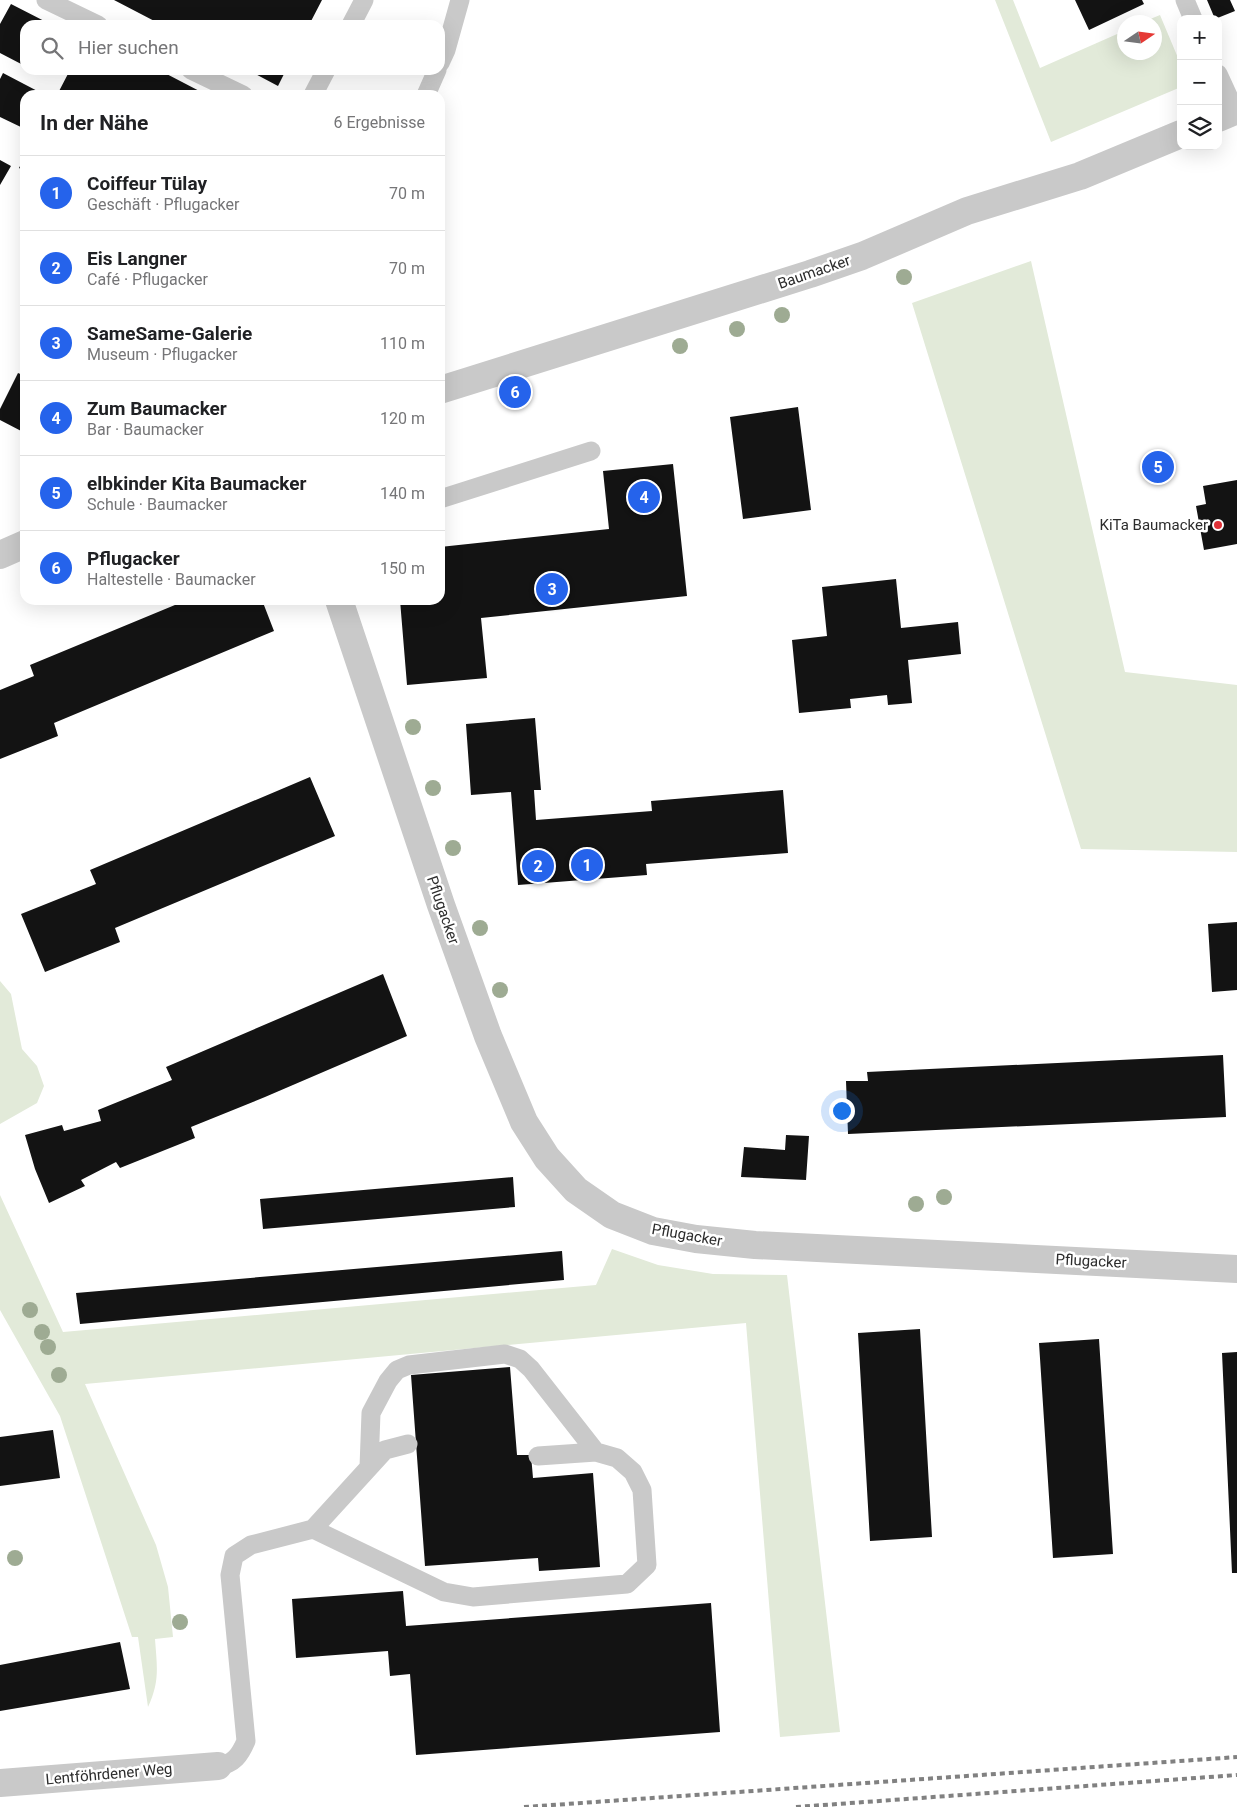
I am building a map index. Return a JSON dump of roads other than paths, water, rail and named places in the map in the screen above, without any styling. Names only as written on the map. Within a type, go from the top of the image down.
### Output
[{"type":"street","name":"Baumacker","points":[[445,388],[862,256],[967,211],[1080,176],[1177,136]]},
{"type":"street","points":[[0,555],[20,546]]},
{"type":"street","name":"Pflugacker","points":[[341,605],[442,905],[501,1070],[524,1122],[547,1158],[576,1190],[612,1215],[653,1231],[696,1239],[755,1245],[1237,1269]]},
{"type":"street","name":"Lentföhrdener Weg","points":[[0,1784],[218,1766]]},
{"type":"lane","points":[[46,0],[88,20]]},
{"type":"lane","points":[[353,20],[364,0]]},
{"type":"lane","points":[[445,52],[460,0]]},
{"type":"lane","points":[[1185,0],[1191,15]]},
{"type":"lane","points":[[201,75],[232,90]]},
{"type":"lane","points":[[316,90],[323,75]]},
{"type":"lane","points":[[428,90],[435,75]]},
{"type":"lane","points":[[1222,87],[1230,113]]},
{"type":"lane","points":[[445,497],[592,451]]},
{"type":"lane","points":[[369,1467],[371,1413],[388,1381],[397,1370],[409,1365],[505,1354],[520,1359],[531,1369],[596,1452]]},
{"type":"lane","points":[[218,1766],[227,1765],[240,1756],[246,1741],[230,1576],[234,1556],[251,1545],[313,1529],[385,1450],[408,1444]]},
{"type":"lane","points":[[313,1529],[444,1592],[464,1596],[473,1597],[627,1584],[647,1565],[642,1490],[633,1472],[617,1458],[596,1452],[538,1456]]},
{"type":"railway","points":[[524,1807],[1237,1757]]},
{"type":"railway","points":[[796,1807],[1237,1775]]},
{"type":"place","name":"Pflugacker","points":[[515,392]]},
{"type":"place","name":"elbkinder Kita Baumacker","points":[[1158,467]]},
{"type":"place","name":"Zum Baumacker","points":[[644,497]]},
{"type":"place","name":"KiTa Baumacker","points":[[1218,525]]},
{"type":"place","name":"SameSame-Galerie","points":[[552,589]]},
{"type":"place","name":"Coiffeur Tülay","points":[[587,865]]},
{"type":"place","name":"Eis Langner","points":[[538,866]]}]
